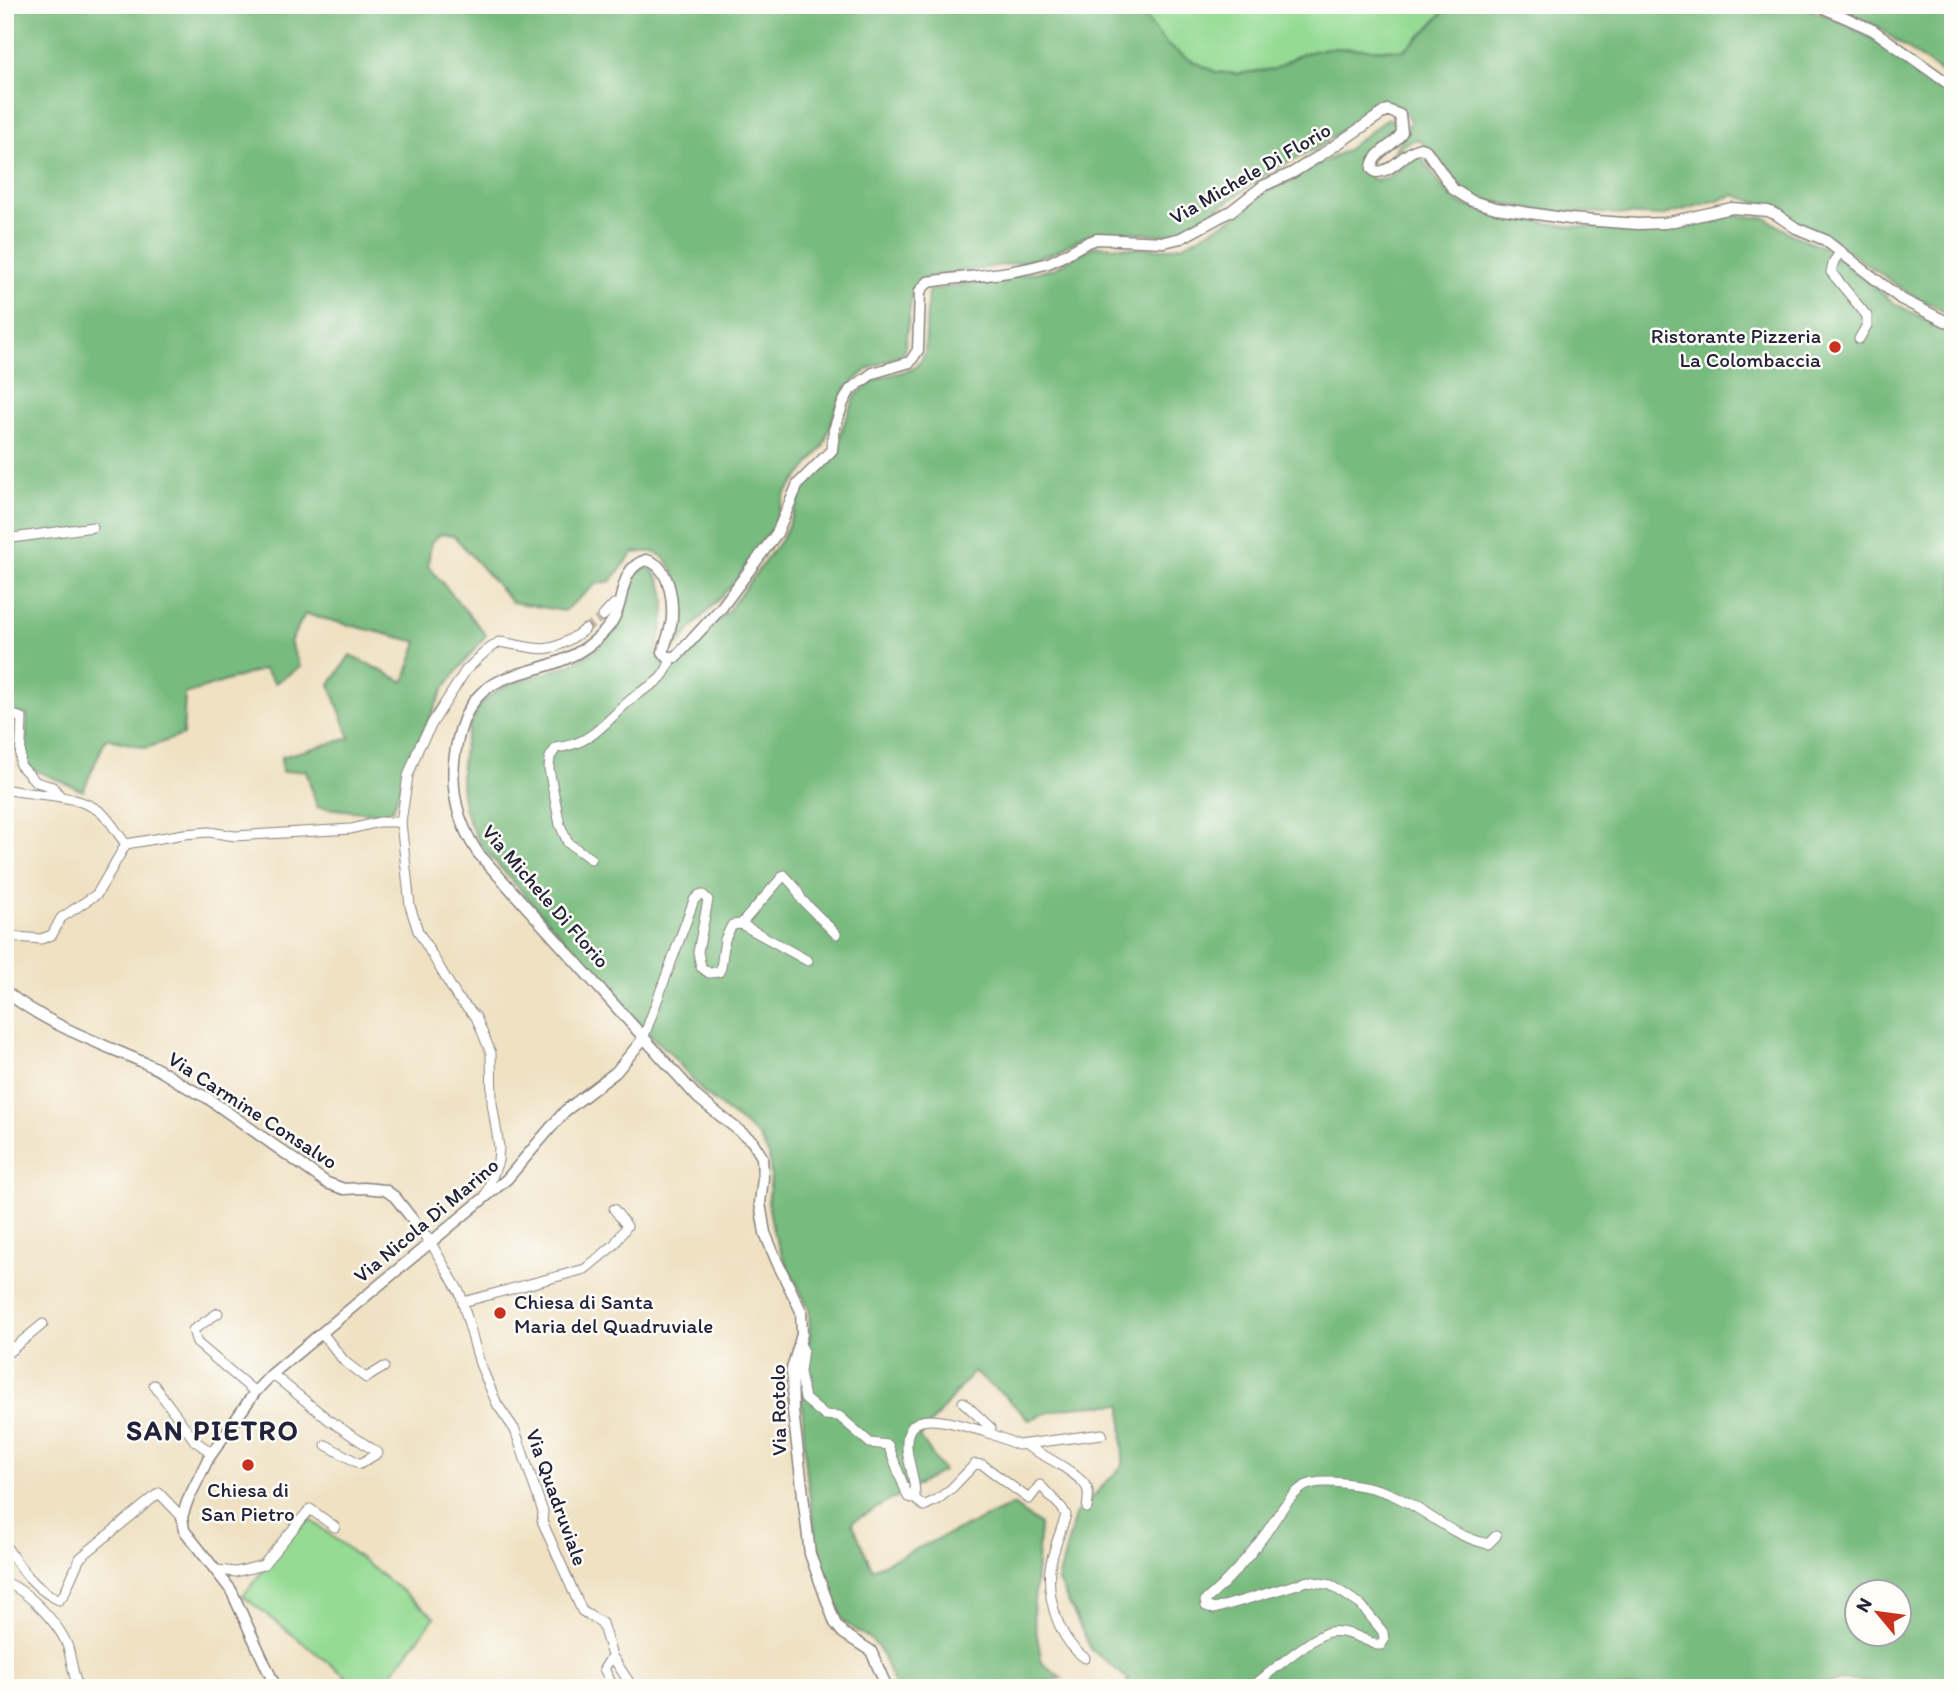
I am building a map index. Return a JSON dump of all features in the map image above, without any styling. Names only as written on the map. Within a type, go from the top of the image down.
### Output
[{"type":"street","points":[[1817,5],[1873,30],[1953,87]]},
{"type":"street","name":"Via Michele Di Florio","points":[[643,1039],[478,853],[467,837],[460,821],[454,791],[455,758],[462,724],[476,697],[495,682],[561,660],[585,647],[609,626],[615,618],[623,585],[633,567],[646,560],[657,565],[668,583],[671,597],[672,617],[663,652],[671,658],[683,650],[722,607],[777,533],[799,484],[832,450],[834,430],[850,390],[873,373],[910,362],[915,357],[918,350],[922,286],[928,282],[1032,267],[1050,262],[1097,239],[1164,242],[1181,238],[1231,211],[1263,186],[1292,173],[1387,110],[1400,115],[1402,132],[1396,141],[1374,159],[1372,169],[1376,172],[1389,169],[1408,153],[1420,148],[1426,150],[1453,189],[1463,197],[1496,208],[1583,220],[1639,224],[1674,222],[1732,208],[1750,208],[1777,215],[1789,224],[1825,240],[1901,299],[1953,325]]},
{"type":"street","points":[[1841,251],[1831,272],[1867,316],[1867,325],[1859,339]]},
{"type":"street","points":[[5,539],[93,527]]},
{"type":"street","points":[[603,616],[614,604],[619,604]]},
{"type":"street","points":[[484,1199],[498,1161],[499,1147],[492,1103],[491,1053],[476,1017],[457,997],[418,930],[410,906],[401,822],[408,776],[419,747],[449,693],[466,670],[485,652],[499,642],[524,648],[549,649],[572,639],[585,629]]},
{"type":"street","points":[[591,859],[568,843],[562,833],[550,757],[556,748],[570,747],[587,739],[635,696],[656,684],[668,670],[671,658]]},
{"type":"street","points":[[5,712],[22,718],[20,765],[36,782],[53,787],[61,797]]},
{"type":"street","points":[[5,789],[25,794],[72,797],[103,814],[126,844]]},
{"type":"street","points":[[126,844],[209,832],[235,836],[351,829],[379,822],[401,822]]},
{"type":"street","points":[[5,936],[41,939],[52,935],[61,918],[97,894],[126,844]]},
{"type":"street","points":[[741,924],[784,875],[802,900],[836,934]]},
{"type":"street","points":[[643,1039],[694,900],[699,895],[704,895],[708,900],[698,952],[701,967],[705,971],[719,972],[724,960],[725,939],[732,925],[741,924],[808,961]]},
{"type":"street","name":"Via Carmine Consalvo","points":[[5,991],[64,1027],[146,1063],[189,1090],[206,1097],[327,1183],[344,1189],[385,1190],[395,1197],[431,1243]]},
{"type":"street","name":"Via Nicola Di Marino","points":[[182,1517],[212,1453],[255,1392],[272,1374],[507,1179],[565,1111],[617,1072],[643,1039]]},
{"type":"street","name":"Via Rotolo","points":[[643,1039],[665,1059],[698,1098],[752,1141],[762,1157],[760,1203],[765,1233],[801,1311],[802,1334],[792,1369],[793,1411],[810,1554],[835,1623],[843,1633],[871,1651],[887,1688]]},
{"type":"street","points":[[463,1302],[585,1269],[614,1245],[627,1226],[614,1209]]},
{"type":"street","name":"Via Quadruviale","points":[[431,1243],[460,1293],[484,1374],[497,1404],[515,1430],[544,1512],[542,1521],[582,1611],[602,1623],[612,1656],[633,1688]]},
{"type":"street","points":[[218,1313],[193,1330],[197,1343],[255,1392]]},
{"type":"street","points":[[5,1341],[9,1352],[43,1324]]},
{"type":"street","points":[[323,1334],[344,1361],[366,1378],[384,1367]]},
{"type":"street","points":[[799,1343],[803,1349],[800,1371],[805,1399],[824,1415],[839,1416],[870,1443],[888,1445],[908,1497],[924,1506],[938,1499],[975,1464],[983,1465],[1029,1499],[1040,1485],[1062,1508],[1066,1516],[1050,1567],[1050,1590],[1062,1633],[1075,1651],[1085,1658]]},
{"type":"street","points":[[272,1374],[329,1420],[378,1454],[360,1464],[326,1445]]},
{"type":"street","points":[[154,1385],[195,1441],[212,1453]]},
{"type":"street","points":[[962,1402],[991,1427],[988,1432]]},
{"type":"street","points":[[915,1499],[916,1486],[908,1454],[907,1435],[909,1427],[917,1421],[928,1420],[988,1432],[1018,1445],[1102,1434]]},
{"type":"street","points":[[1024,1445],[1065,1468],[1087,1487],[1087,1508]]},
{"type":"street","points":[[1251,1688],[1301,1649],[1328,1632],[1349,1633],[1377,1645],[1381,1645],[1384,1640],[1383,1632],[1361,1605],[1331,1585],[1308,1581],[1214,1609],[1206,1606],[1205,1601],[1243,1564],[1288,1501],[1305,1485],[1331,1482],[1386,1492],[1467,1539],[1488,1544],[1496,1536]]},
{"type":"street","points":[[5,1545],[24,1573],[51,1597],[59,1600],[80,1558],[159,1493],[182,1517],[184,1530],[231,1590],[276,1688]]},
{"type":"street","points":[[217,1570],[236,1572],[263,1565],[310,1509],[335,1527]]},
{"type":"street","points":[[8,1583],[21,1589],[62,1635],[69,1650],[70,1665],[78,1688]]},
{"type":"street","name":"Via Quadruviale","points":[[612,1656],[604,1669],[614,1688]]},
{"type":"green space","points":[[5,5],[1138,5],[1167,45],[1216,72],[1237,74],[1274,69],[1301,54],[1327,48],[1404,50],[1450,5],[1579,5],[1590,12],[1598,5],[1734,5],[1760,8],[1796,5],[1834,18],[1878,42],[1953,96],[1953,316],[1908,293],[1836,243],[1795,223],[1778,210],[1735,195],[1661,216],[1535,210],[1479,199],[1466,194],[1437,157],[1418,139],[1406,143],[1394,152],[1411,120],[1395,103],[1382,102],[1317,148],[1271,171],[1213,212],[1176,233],[1101,233],[1082,238],[1029,261],[927,277],[916,284],[912,293],[904,353],[868,369],[846,389],[823,447],[785,494],[774,526],[733,584],[675,649],[673,646],[679,614],[679,596],[671,568],[657,553],[633,553],[611,581],[596,584],[564,611],[512,602],[454,536],[441,534],[431,542],[428,566],[486,635],[444,688],[410,759],[393,809],[381,814],[317,807],[306,770],[282,772],[281,757],[350,738],[330,685],[350,655],[404,682],[418,642],[305,614],[290,642],[300,667],[275,683],[264,669],[185,694],[183,735],[146,748],[106,738],[83,791],[26,766],[27,715],[5,712]]},
{"type":"green space","points":[[1138,5],[1450,5],[1404,50],[1327,48],[1301,54],[1274,69],[1237,74],[1216,72],[1167,45],[1142,15]]},
{"type":"green space","points":[[1832,5],[1953,5],[1953,81],[1876,26]]},
{"type":"green space","points":[[1388,118],[1395,123],[1394,133],[1378,145],[1365,165],[1365,172],[1374,180],[1385,179],[1419,155],[1447,193],[1459,203],[1494,215],[1569,226],[1638,231],[1666,230],[1732,215],[1766,218],[1793,235],[1821,246],[1897,305],[1953,333],[1953,1688],[1841,1680],[1814,1688],[1122,1688],[1129,1680],[1091,1649],[1058,1581],[1075,1515],[1123,1465],[1122,1405],[1074,1407],[1029,1420],[1005,1396],[973,1372],[920,1437],[943,1471],[852,1522],[872,1569],[1013,1505],[1040,1525],[1033,1614],[1042,1663],[1062,1678],[1010,1688],[895,1688],[877,1646],[842,1619],[817,1552],[806,1469],[800,1370],[810,1335],[809,1309],[773,1231],[768,1203],[771,1178],[769,1155],[758,1136],[704,1093],[670,1053],[648,1033],[484,849],[472,829],[462,797],[462,763],[469,728],[481,705],[497,691],[516,682],[583,658],[606,640],[622,619],[635,576],[646,567],[661,583],[664,594],[664,618],[656,652],[663,664],[672,666],[679,663],[727,612],[783,537],[804,488],[839,453],[841,431],[856,395],[876,379],[913,369],[921,361],[925,352],[928,291],[1053,269],[1098,246],[1165,249],[1184,245],[1235,217],[1266,192],[1345,151]]},
{"type":"green space","points":[[306,1516],[435,1617],[380,1688],[361,1688],[243,1596]]},
{"type":"tunnel","points":[[585,629],[603,616]]},
{"type":"place","name":"Ristorante Pizzeria La Colombaccia","points":[[1835,347]]},
{"type":"place","name":"Chiesa di Santa Maria del Quadruviale","points":[[500,1313]]},
{"type":"place","name":"Chiesa di San Pietro","points":[[248,1465]]},
{"type":"district","name":"SAN PIETRO","points":[[213,1430]]}]
